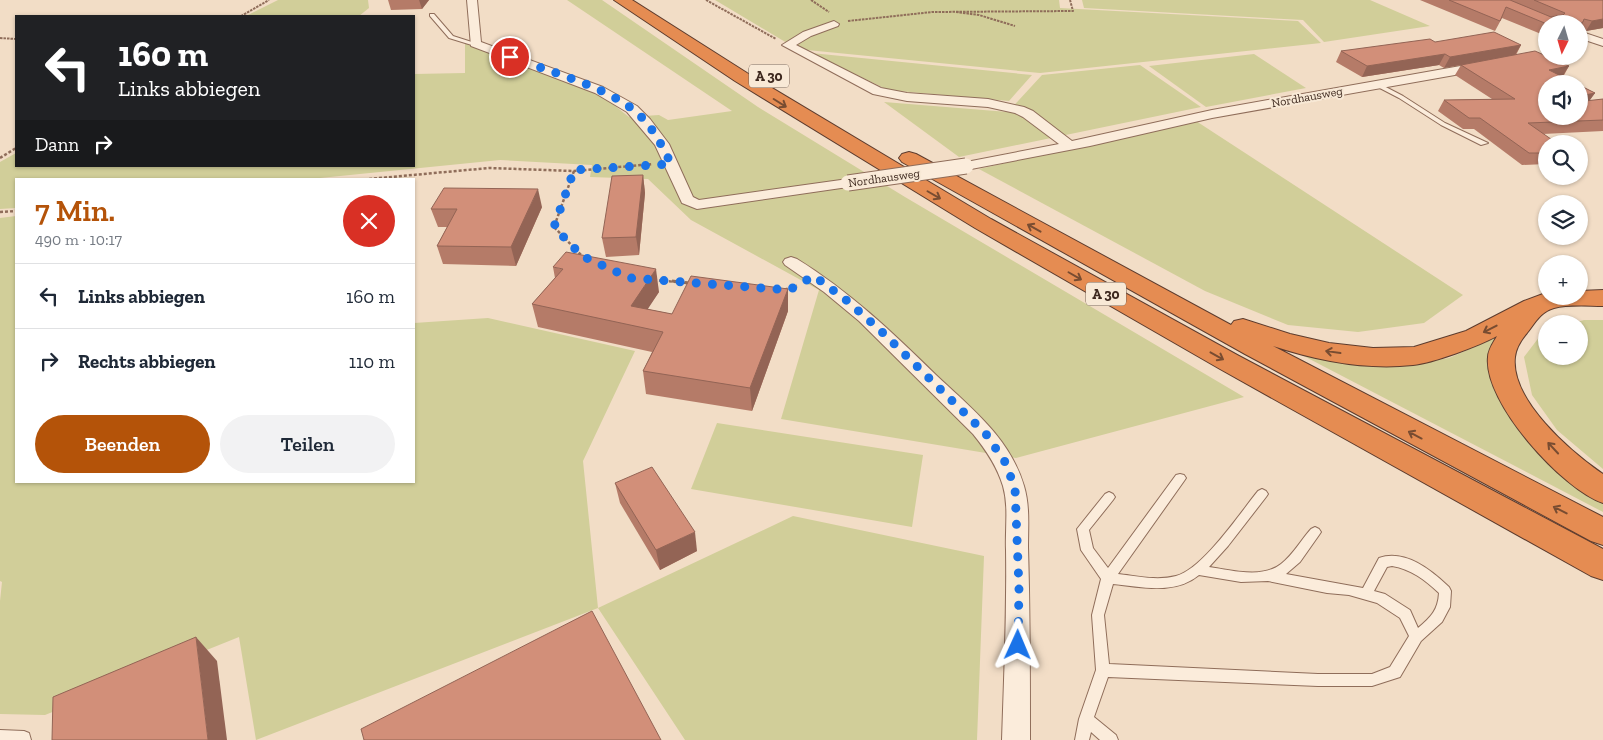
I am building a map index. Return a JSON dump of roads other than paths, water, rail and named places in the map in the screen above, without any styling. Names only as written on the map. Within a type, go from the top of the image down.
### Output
[{"type":"highway","name":"A 30","points":[[622,0],[814,124],[1151,320],[1603,566]]},
{"type":"highway","name":"A 30","points":[[647,0],[741,60],[834,114]]},
{"type":"highway","name":"A 30","points":[[893,149],[1092,260],[1418,437],[1603,532]]},
{"type":"highway","points":[[1092,260],[1237,325],[1284,342],[1329,352],[1373,357],[1415,356],[1445,348],[1475,337],[1533,307],[1552,300],[1603,298]]},
{"type":"highway","points":[[1533,307],[1506,345],[1501,356],[1501,368],[1507,384],[1526,419],[1562,458],[1603,491]]},
{"type":"street","points":[[472,0],[475,44]]},
{"type":"street","points":[[834,24],[807,34],[788,46],[877,91],[907,97],[988,103],[1019,110],[1028,114],[1070,146]]},
{"type":"street","points":[[1588,38],[1603,44]]},
{"type":"street","name":"Nordhausweg","points":[[475,44],[615,98],[632,108],[662,144],[687,200],[699,209],[848,183],[966,166],[1070,146],[1212,114],[1491,64]]},
{"type":"street","points":[[1588,48],[1603,44]]},
{"type":"street","points":[[790,262],[814,276],[845,299],[880,330],[986,434],[1005,462],[1015,488],[1019,588],[1016,740]]},
{"type":"lane","points":[[432,15],[451,37],[475,44]]},
{"type":"lane","points":[[1376,84],[1443,124],[1484,143]]},
{"type":"lane","points":[[1082,740],[1086,719],[1103,670],[1098,614],[1108,578],[1180,478]]},
{"type":"lane","points":[[1109,497],[1083,529],[1087,550],[1108,578],[1153,582],[1180,580],[1199,570],[1262,494]]},
{"type":"lane","points":[[1199,570],[1241,577],[1267,575],[1284,569],[1315,532]]},
{"type":"lane","points":[[1103,670],[1318,680],[1372,680],[1395,672],[1416,637],[1441,617],[1445,591],[1436,582],[1404,562],[1392,561],[1383,562],[1366,595]]},
{"type":"lane","points":[[1267,575],[1380,598],[1405,614],[1416,637]]},
{"type":"lane","points":[[1086,719],[1111,740]]},
{"type":"lane","points":[[0,737],[24,738],[24,740]]}]
